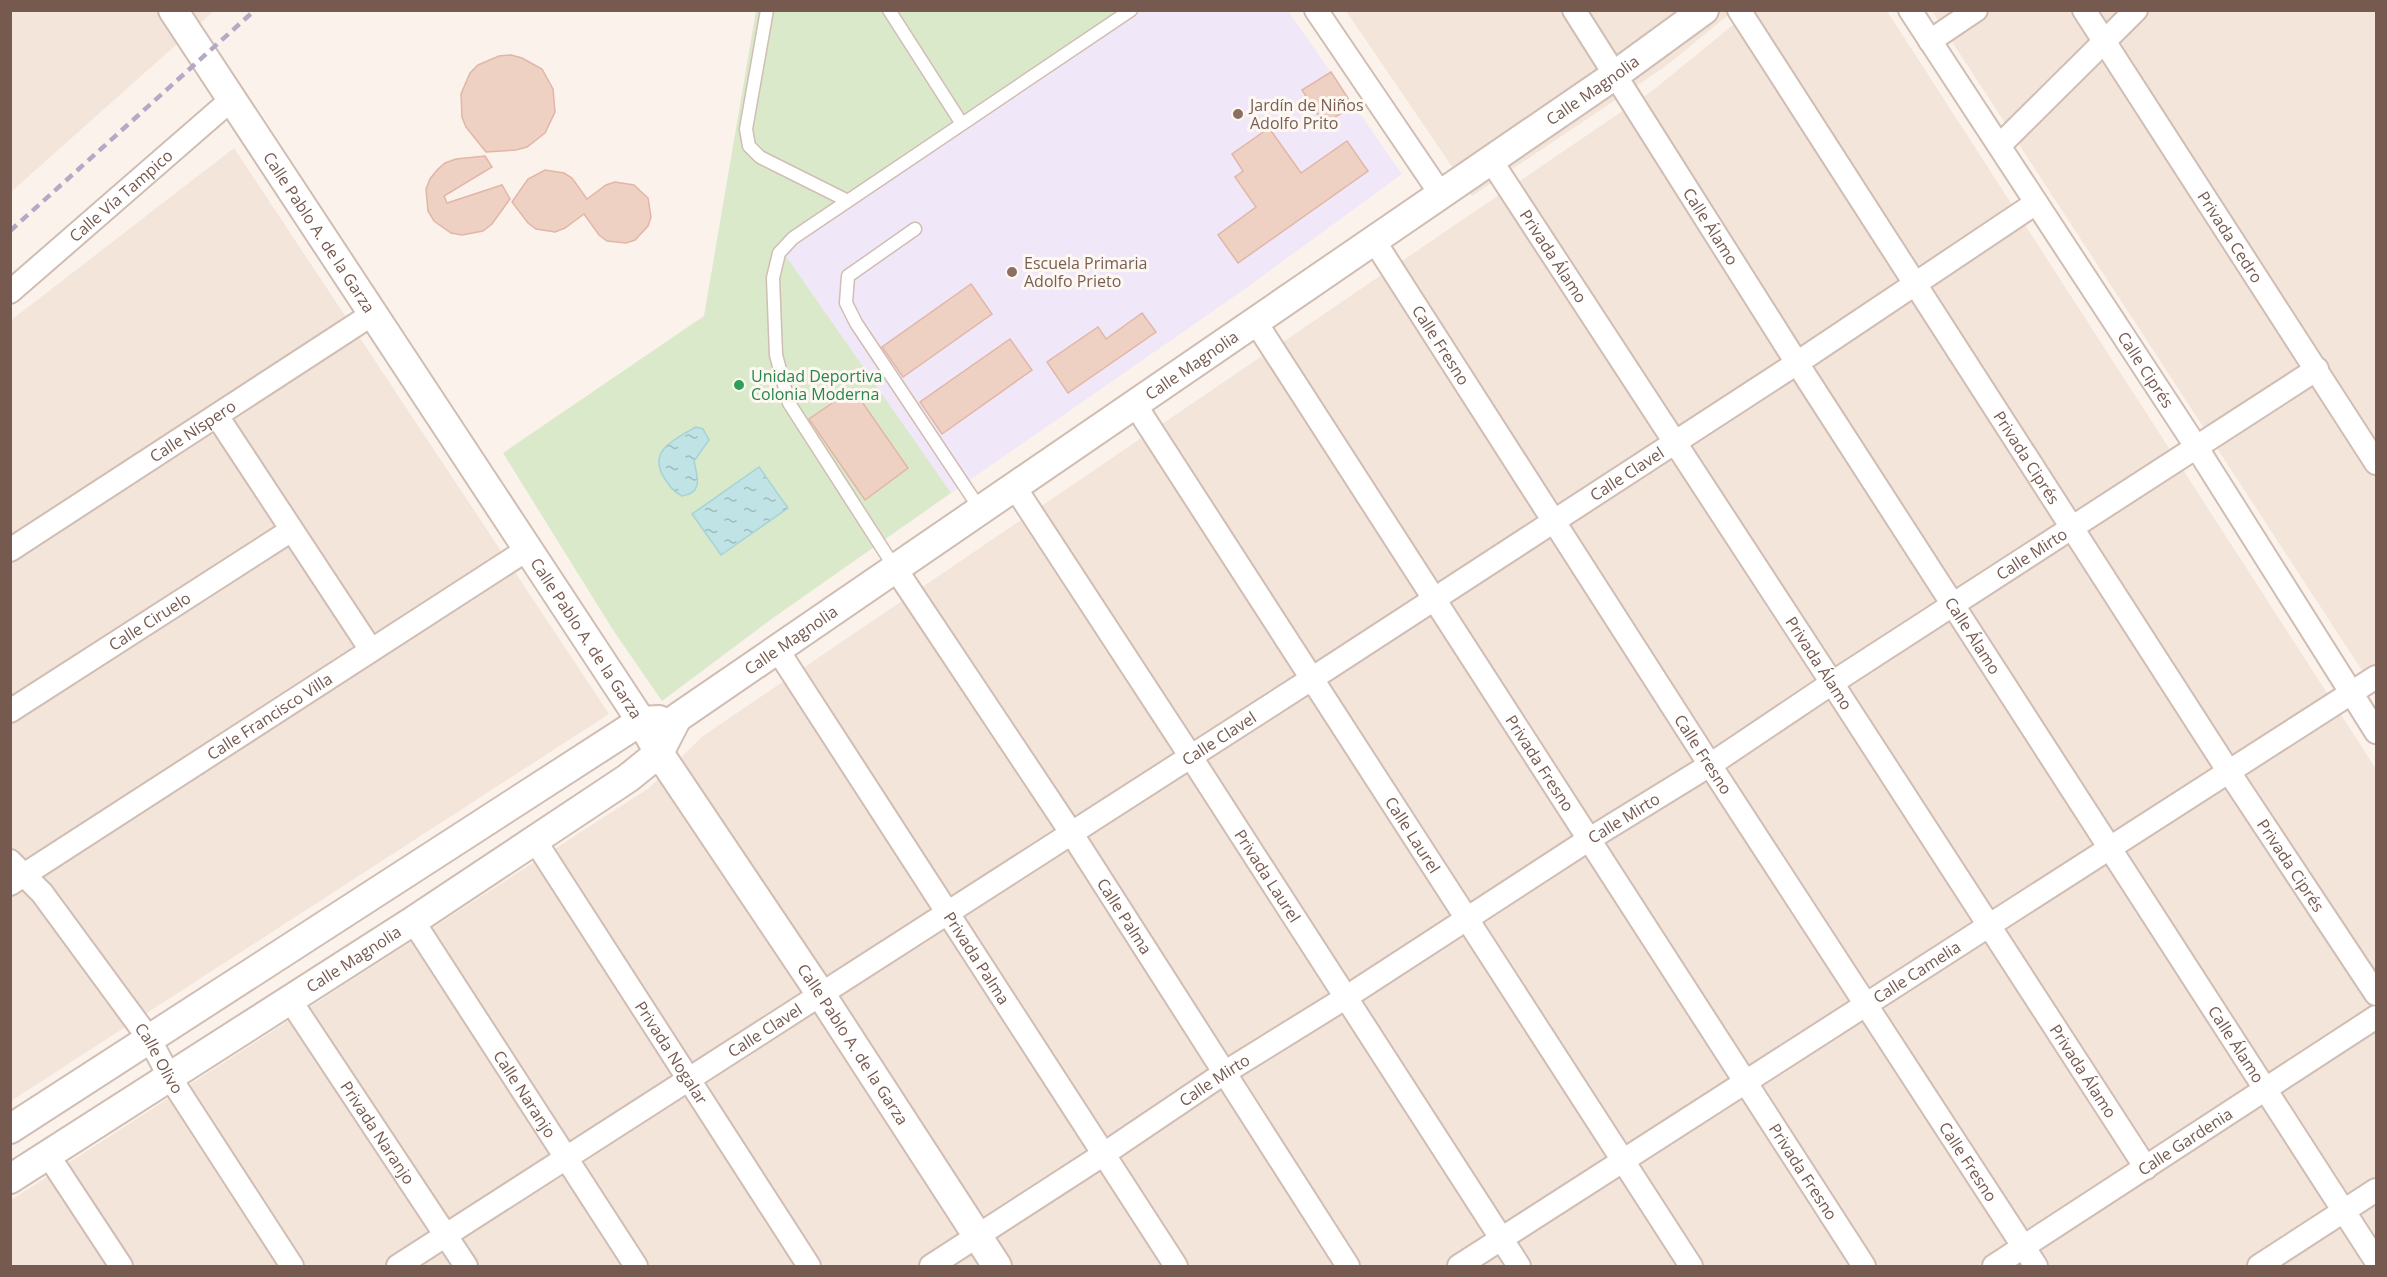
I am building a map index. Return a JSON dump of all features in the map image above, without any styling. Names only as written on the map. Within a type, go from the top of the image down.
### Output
[{"type":"street","name":"Calle Pablo A. de la Garza","points":[[173,10],[374,313],[641,721],[659,753],[820,993],[997,1266]]},
{"type":"street","points":[[1316,10],[1440,193]]},
{"type":"street","name":"Calle Álamo","points":[[1574,10],[1797,363],[2376,1261]]},
{"type":"street","name":"Calle Magnolia","points":[[10,1179],[413,921],[628,778],[659,753],[677,718],[1615,75],[1704,10]]},
{"type":"street","name":"Privada Ciprés","points":[[1738,10],[2229,772],[2376,994]]},
{"type":"street","name":"Calle Ciprés","points":[[1910,10],[2197,448],[2376,732]]},
{"type":"street","points":[[1930,41],[1976,10]]},
{"type":"street","name":"Privada Cedro","points":[[2084,10],[2376,463]]},
{"type":"street","points":[[2000,145],[2136,10]]},
{"type":"street","name":"Calle Vía Tampico","points":[[10,292],[232,99]]},
{"type":"street","name":"Privada Álamo","points":[[1490,159],[1833,683],[2146,1168]]},
{"type":"street","name":"Calle Clavel","points":[[398,1266],[1313,678],[1797,363],[2036,203]]},
{"type":"street","name":"Calle Fresno","points":[[1373,239],[1710,765],[2036,1266]]},
{"type":"street","name":"Calle Níspero","points":[[10,550],[374,313]]},
{"type":"street","name":"Privada Fresno","points":[[1255,321],[1864,1266]]},
{"type":"street","name":"Calle Mirto","points":[[931,1266],[1224,1073],[1467,920],[1588,840],[1710,765],[2317,369]]},
{"type":"street","name":"Calle Laurel","points":[[1134,403],[1691,1266]]},
{"type":"street","points":[[217,416],[290,531],[371,650]]},
{"type":"street","name":"Privada Laurel","points":[[1014,486],[1519,1266]]},
{"type":"street","name":"Calle Ciruelo","points":[[10,711],[290,531]]},
{"type":"street","name":"Calle Francisco Villa","points":[[15,873],[528,549]]},
{"type":"street","name":"Calle Palma","points":[[895,568],[1072,834],[1348,1266]]},
{"type":"street","name":"Privada Palma","points":[[777,649],[1176,1266]]},
{"type":"street","name":"Calle Camelia","points":[[1459,1266],[2376,677]]},
{"type":"street","name":"Calle Magnolia","points":[[10,1129],[641,721],[677,718]]},
{"type":"street","name":"Privada Nogalar","points":[[534,839],[809,1266]]},
{"type":"street","name":"Calle Olivo","points":[[15,873],[64,922],[150,1040],[170,1076],[292,1266]]},
{"type":"street","name":"Calle Naranjo","points":[[413,921],[636,1266]]},
{"type":"street","name":"Privada Naranjo","points":[[290,1000],[466,1266]]},
{"type":"street","name":"Calle Gardenia","points":[[1994,1266],[2376,1017]]},
{"type":"street","points":[[48,1155],[121,1266]]},
{"type":"street","points":[[2259,1266],[2376,1190]]},
{"type":"lane","points":[[767,10],[746,129],[749,146],[760,157],[848,201]]},
{"type":"lane","points":[[889,10],[962,124]]},
{"type":"lane","points":[[895,568],[789,403],[776,355],[773,278],[779,253],[793,238],[1131,10]]},
{"type":"lane","points":[[915,229],[848,276],[846,303],[856,323],[980,509]]},
{"type":"shaded area","points":[[11,11],[214,11],[11,192]]},
{"type":"shaded area","name":"Escuela Primaria Adolfo Prieto","points":[[1139,11],[1288,11],[1402,174],[1242,291],[951,493],[782,253]]},
{"type":"shaded area","points":[[1346,11],[1733,11],[1666,66],[1472,196]]},
{"type":"shaded area","points":[[1750,11],[1887,11],[2376,769],[2376,1266],[11,1266],[11,1200],[649,788],[703,736],[1652,91]]},
{"type":"shaded area","points":[[1932,11],[2376,11],[2376,692]]},
{"type":"shaded area","points":[[234,148],[609,714],[11,1101],[10,321]]},
{"type":"green space","name":"Unidad Deportiva Colonia Moderna","points":[[756,11],[1139,11],[783,252],[951,493],[773,618],[662,701],[613,630],[503,453],[704,316]]},
{"type":"water","points":[[696,427],[703,429],[709,440],[694,461],[696,488],[682,496],[674,491],[667,482],[660,469],[659,461],[661,453],[672,441]]},
{"type":"water","points":[[759,467],[788,508],[721,555],[692,514]]},
{"type":"building","points":[[511,55],[542,69],[553,89],[555,112],[545,133],[527,147],[486,152],[466,127],[462,117],[461,94],[470,73],[478,65],[499,56]]},
{"type":"building","points":[[1331,72],[1353,106],[1324,124],[1302,90]]},
{"type":"building","points":[[1269,128],[1301,173],[1347,141],[1368,171],[1238,263],[1218,235],[1256,207],[1235,177],[1243,171],[1232,154]]},
{"type":"building","points":[[485,156],[492,167],[444,196],[447,203],[502,185],[510,199],[492,224],[483,231],[462,235],[451,233],[434,221],[428,211],[426,189],[430,179],[445,163],[456,159]]},
{"type":"building","points":[[545,170],[564,173],[572,178],[587,199],[606,185],[615,182],[634,185],[648,198],[651,217],[648,226],[635,240],[626,243],[607,241],[599,235],[584,214],[565,228],[555,232],[536,229],[528,223],[512,202],[528,179]]},
{"type":"building","points":[[971,284],[992,314],[903,377],[882,347]]},
{"type":"building","points":[[1142,313],[1156,332],[1068,393],[1047,362],[1098,327],[1106,339]]},
{"type":"building","points":[[1010,339],[1032,370],[942,434],[920,402]]},
{"type":"building","points":[[853,389],[908,468],[865,500],[809,419]]},
{"type":"railway","points":[[10,231],[255,10]]},
{"type":"place","name":"Jardín de Niños Adolfo Prito","points":[[1238,114]]},
{"type":"place","name":"Escuela Primaria Adolfo Prieto","points":[[1012,272]]},
{"type":"place","name":"Unidad Deportiva Colonia Moderna","points":[[739,385]]}]
